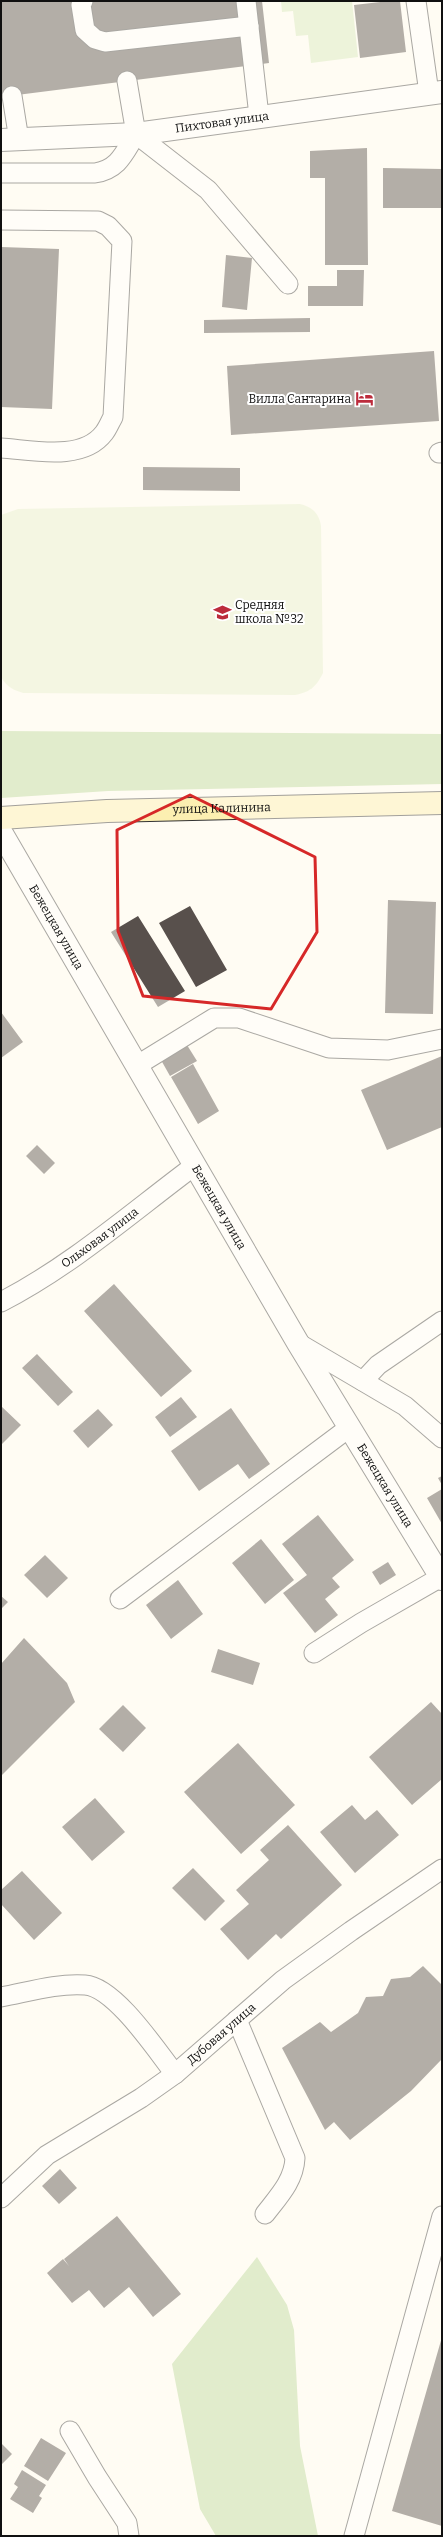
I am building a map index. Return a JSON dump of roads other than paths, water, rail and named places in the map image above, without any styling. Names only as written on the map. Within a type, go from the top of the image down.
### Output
[{"type":"main road","name":"улица Калинина","points":[[1,818],[107,811],[442,804]]},
{"type":"street","name":"Пихтовая улица","points":[[10,140],[136,134],[436,92]]},
{"type":"street","name":"Бежецкая улица","points":[[1,832],[298,1343],[442,1578]]},
{"type":"lane","points":[[83,1],[81,5],[85,30],[95,39],[105,42],[249,26]]},
{"type":"lane","points":[[246,1],[258,116]]},
{"type":"lane","points":[[416,1],[436,92]]},
{"type":"lane","points":[[1,173],[105,171],[116,165],[136,134],[128,81]]},
{"type":"lane","points":[[10,140],[12,96]]},
{"type":"lane","points":[[136,134],[208,190],[288,284]]},
{"type":"lane","points":[[1,220],[98,221],[108,226],[122,241],[113,417],[104,433],[90,445],[67,452],[1,448]]},
{"type":"lane","points":[[136,1066],[214,1018],[238,1018],[329,1048],[388,1050],[442,1039]]},
{"type":"lane","name":"Ольховая улица","points":[[1,1302],[24,1290],[89,1247],[194,1166]]},
{"type":"lane","points":[[362,1381],[378,1365],[442,1321]]},
{"type":"lane","points":[[298,1343],[405,1406],[442,1438]]},
{"type":"lane","points":[[120,1599],[350,1427]]},
{"type":"lane","points":[[314,1653],[361,1623],[442,1578]]},
{"type":"lane","name":"Дубовая улица","points":[[1,2198],[47,2155],[141,2098],[175,2074],[289,1976],[442,1869]]},
{"type":"lane","points":[[1,1997],[54,1987],[87,1985],[113,1999],[175,2074]]},
{"type":"lane","points":[[237,2020],[296,2158],[295,2170],[289,2182],[264,2214]]},
{"type":"lane","points":[[354,2536],[442,2216]]},
{"type":"lane","points":[[70,2431],[127,2524],[129,2536]]},
{"type":"place","name":"Вилла Сантарина","points":[[364,399]]},
{"type":"place","name":"Средняя школа №32","points":[[222,612]]}]
